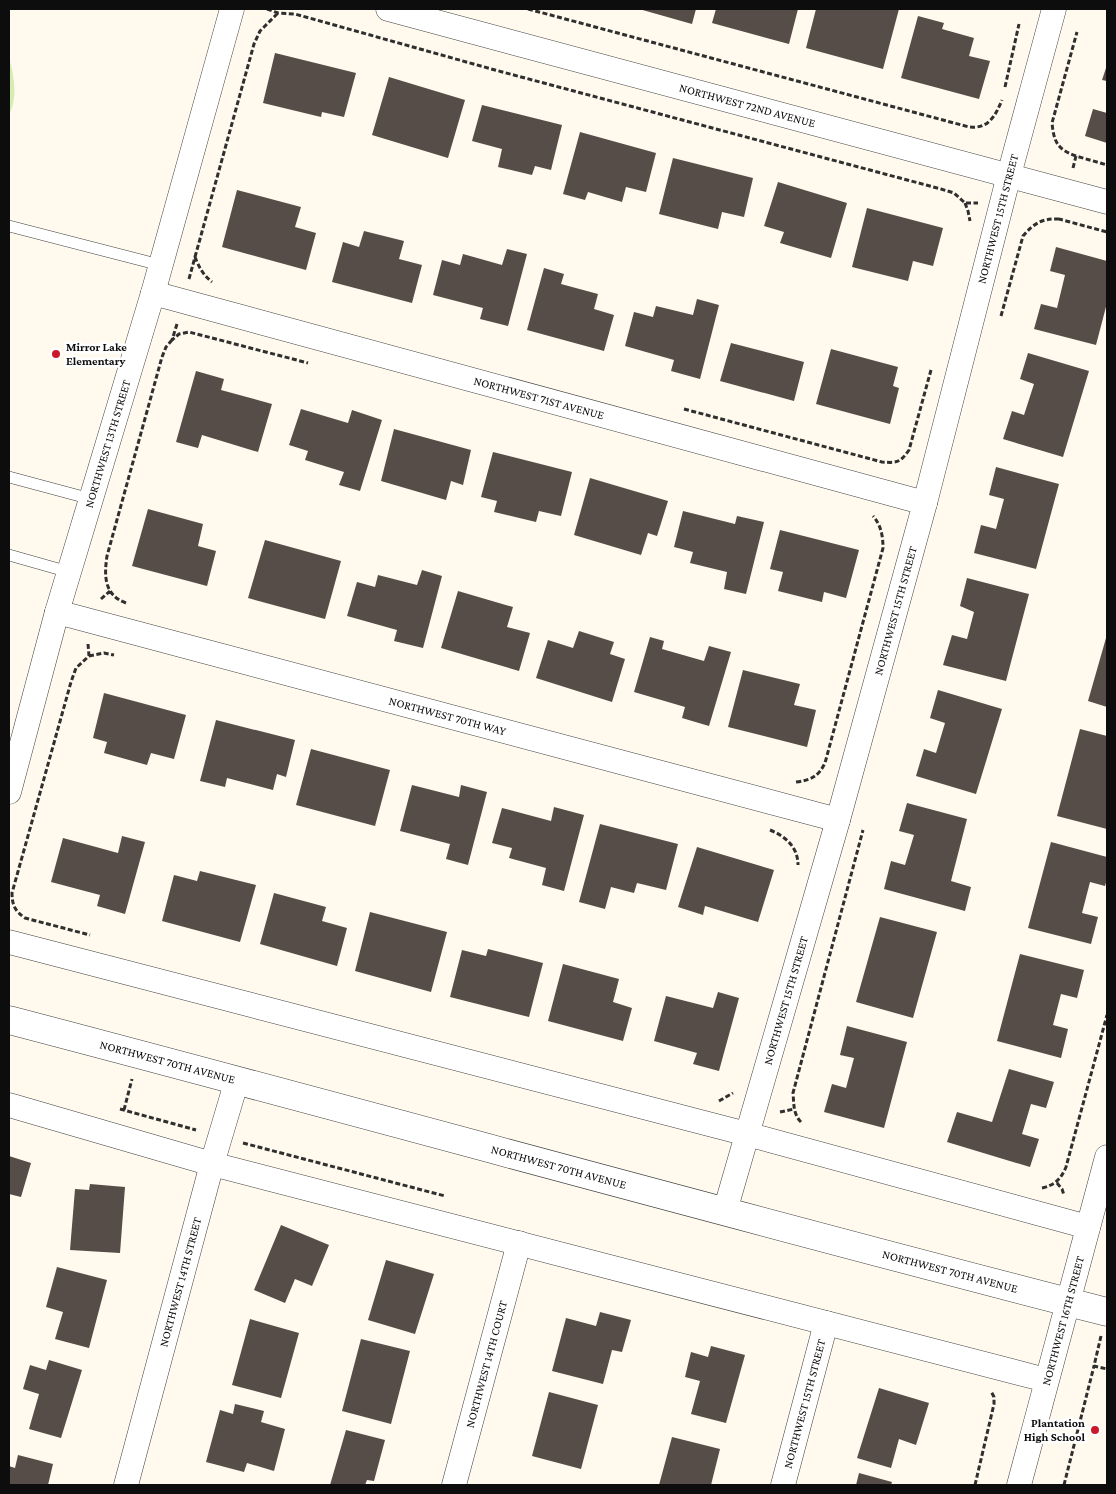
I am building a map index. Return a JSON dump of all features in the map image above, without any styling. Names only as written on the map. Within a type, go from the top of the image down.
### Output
[{"type":"street","name":"NORTHWEST 13TH STREET","points":[[9,792],[57,612],[153,293],[232,9]]},
{"type":"street","name":"NORTHWEST 72ND AVENUE","points":[[388,9],[1107,202]]},
{"type":"street","name":"NORTHWEST 15TH STREET","points":[[724,1211],[838,820],[924,503],[1054,9]]},
{"type":"street","name":"NORTHWEST 71ST AVENUE","points":[[153,293],[924,503]]},
{"type":"street","name":"NORTHWEST 70TH WAY","points":[[57,612],[838,820]]},
{"type":"street","points":[[9,942],[746,1134],[1088,1227]]},
{"type":"street","name":"NORTHWEST 70TH AVENUE","points":[[9,1020],[1107,1312]]},
{"type":"street","name":"NORTHWEST 14TH STREET","points":[[126,1485],[212,1164],[237,1080]]},
{"type":"street","points":[[9,1105],[212,1164],[1046,1380]]},
{"type":"street","name":"NORTHWEST 16TH STREET","points":[[1019,1485],[1088,1227],[1101,1205],[1107,1157]]},
{"type":"street","name":"NORTHWEST 14TH COURT","points":[[454,1485],[519,1243]]},
{"type":"street","name":"NORTHWEST 15TH STREET","points":[[783,1485],[826,1323]]},
{"type":"lane","points":[[9,226],[160,265]]},
{"type":"lane","points":[[9,478],[91,499]]},
{"type":"lane","points":[[9,555],[69,572]]},
{"type":"path","points":[[268,9],[278,13],[295,14],[495,70],[941,189],[954,193],[965,203],[970,223]]},
{"type":"path","points":[[528,9],[969,128],[983,126],[992,120],[997,111],[1003,96],[1019,24]]},
{"type":"path","points":[[172,340],[254,44],[260,31],[278,13]]},
{"type":"path","points":[[1076,156],[1065,152],[1058,145],[1053,134],[1052,123],[1077,32]]},
{"type":"path","points":[[965,203],[987,202],[1001,205]]},
{"type":"path","points":[[999,323],[1023,236],[1030,227],[1039,221],[1050,218],[1058,219]]},
{"type":"path","points":[[195,257],[204,275],[219,286]]},
{"type":"path","points":[[131,604],[123,602],[114,596],[110,591],[104,571],[166,347],[179,334],[189,332],[317,366]]},
{"type":"path","points":[[680,408],[882,462],[894,463],[902,460],[909,450],[933,364]]},
{"type":"path","points":[[794,782],[806,781],[814,777],[821,771],[825,763],[883,548],[883,537],[880,527],[875,517],[869,513]]},
{"type":"path","points":[[89,656],[87,638],[97,603],[110,591]]},
{"type":"path","points":[[92,936],[25,918],[17,912],[12,904],[12,893],[76,668],[89,656],[115,655]]},
{"type":"path","points":[[803,1123],[798,1119],[794,1109],[793,1093],[864,825]]},
{"type":"path","points":[[769,829],[779,833],[789,842],[798,860],[798,871],[821,877]]},
{"type":"path","points":[[1038,1189],[1049,1187],[1057,1182],[1066,1167],[1107,1015]]},
{"type":"path","points":[[712,1102],[718,1102],[739,1087]]},
{"type":"path","points":[[1064,1485],[1107,1312]]},
{"type":"path","points":[[1094,1366],[1107,1369]]},
{"type":"path","points":[[975,1485],[994,1404],[994,1397],[990,1389]]},
{"type":"green space","points":[[9,58],[14,79],[14,101],[9,114]]},
{"type":"building","points":[[639,9],[696,9],[692,24]]},
{"type":"building","points":[[716,9],[798,9],[789,44],[712,23]]},
{"type":"building","points":[[816,9],[899,9],[883,69],[806,48]]},
{"type":"building","points":[[918,16],[944,23],[942,29],[974,38],[969,56],[990,61],[979,99],[901,78]]},
{"type":"building","points":[[275,53],[356,73],[344,117],[322,112],[321,117],[263,103]]},
{"type":"building","points":[[1107,65],[1107,81],[1102,80]]},
{"type":"building","points":[[389,77],[465,100],[448,158],[372,135]]},
{"type":"building","points":[[482,105],[562,125],[551,170],[535,166],[532,175],[498,167],[502,149],[472,141]]},
{"type":"building","points":[[1093,109],[1107,113],[1107,143],[1085,136]]},
{"type":"building","points":[[580,132],[656,153],[646,192],[626,187],[622,202],[588,192],[585,200],[563,194]]},
{"type":"building","points":[[673,158],[753,178],[744,217],[722,212],[718,229],[659,214]]},
{"type":"building","points":[[778,182],[847,203],[831,258],[780,243],[784,232],[764,226]]},
{"type":"building","points":[[237,190],[301,207],[295,227],[316,233],[306,270],[222,247]]},
{"type":"building","points":[[867,208],[943,228],[933,266],[913,261],[908,281],[852,267]]},
{"type":"building","points":[[364,231],[404,241],[399,259],[422,265],[412,303],[332,282],[343,242],[359,247]]},
{"type":"building","points":[[1056,247],[1107,261],[1107,303],[1096,345],[1034,329],[1041,304],[1057,308],[1065,275],[1050,271]]},
{"type":"building","points":[[507,249],[527,254],[508,326],[480,319],[483,308],[433,295],[442,260],[460,265],[463,254],[502,265]]},
{"type":"building","points":[[544,268],[564,274],[561,284],[598,294],[594,309],[614,315],[604,351],[527,330]]},
{"type":"building","points":[[697,299],[719,305],[700,379],[671,371],[674,360],[625,346],[634,312],[653,317],[656,306],[693,315]]},
{"type":"building","points":[[731,343],[804,362],[794,401],[720,381]]},
{"type":"building","points":[[831,349],[898,367],[893,386],[899,388],[890,424],[816,404]]},
{"type":"building","points":[[1028,353],[1089,371],[1063,457],[1003,439],[1012,411],[1024,415],[1034,384],[1020,379]]},
{"type":"building","points":[[196,371],[224,379],[221,390],[272,404],[258,452],[202,435],[198,448],[176,442]]},
{"type":"building","points":[[301,409],[348,423],[352,410],[382,420],[360,491],[339,485],[344,472],[305,460],[308,451],[289,445]]},
{"type":"building","points":[[394,429],[471,450],[463,485],[451,481],[446,500],[381,481]]},
{"type":"building","points":[[493,452],[572,472],[561,516],[539,511],[536,522],[494,512],[497,501],[481,497]]},
{"type":"building","points":[[996,467],[1059,484],[1036,569],[974,553],[981,525],[996,529],[1004,499],[989,495]]},
{"type":"building","points":[[590,478],[668,501],[657,536],[648,533],[641,555],[574,535]]},
{"type":"building","points":[[148,509],[203,524],[198,546],[216,551],[207,586],[132,566]]},
{"type":"building","points":[[683,511],[735,524],[737,516],[764,522],[746,594],[724,589],[727,572],[690,563],[693,552],[674,547]]},
{"type":"building","points":[[780,530],[859,550],[846,598],[824,592],[822,602],[778,591],[783,572],[770,569]]},
{"type":"building","points":[[265,540],[341,561],[325,619],[248,598]]},
{"type":"building","points":[[422,570],[442,576],[423,648],[394,641],[397,630],[347,616],[357,582],[375,587],[378,575],[417,585]]},
{"type":"building","points":[[967,578],[1029,594],[1006,681],[943,665],[952,635],[967,639],[974,612],[960,606]]},
{"type":"building","points":[[458,591],[513,607],[507,627],[530,633],[519,671],[441,648]]},
{"type":"building","points":[[579,631],[614,642],[610,654],[625,659],[612,702],[536,678],[548,640],[573,648]]},
{"type":"building","points":[[650,637],[664,641],[662,649],[704,661],[709,646],[731,652],[709,726],[682,718],[685,707],[634,692]]},
{"type":"building","points":[[1107,638],[1107,707],[1088,701]]},
{"type":"building","points":[[743,670],[800,684],[794,705],[816,710],[807,747],[728,727]]},
{"type":"building","points":[[938,690],[1002,709],[976,794],[916,776],[924,749],[936,753],[945,723],[930,718]]},
{"type":"building","points":[[104,693],[186,715],[174,759],[151,753],[147,765],[104,753],[107,742],[93,738]]},
{"type":"building","points":[[216,720],[295,740],[286,777],[277,774],[273,790],[227,778],[225,787],[200,781]]},
{"type":"building","points":[[1080,729],[1107,736],[1107,829],[1057,816]]},
{"type":"building","points":[[311,749],[390,770],[375,826],[296,805]]},
{"type":"building","points":[[412,785],[459,797],[461,785],[487,792],[468,865],[446,859],[450,844],[400,831]]},
{"type":"building","points":[[907,803],[967,819],[951,881],[971,887],[965,911],[884,889],[891,861],[905,865],[914,835],[899,831]]},
{"type":"building","points":[[554,807],[584,815],[564,891],[542,885],[546,868],[509,858],[512,848],[492,843],[502,808],[551,821]]},
{"type":"building","points":[[600,824],[678,844],[666,890],[637,883],[634,893],[611,887],[605,909],[579,902]]},
{"type":"building","points":[[122,836],[145,842],[125,914],[97,906],[100,895],[51,882],[63,838],[118,853]]},
{"type":"building","points":[[1051,842],[1107,857],[1107,879],[1105,886],[1090,882],[1082,913],[1098,917],[1091,944],[1028,928]]},
{"type":"building","points":[[697,847],[774,870],[758,922],[705,906],[703,915],[678,907]]},
{"type":"building","points":[[200,871],[256,885],[240,942],[162,921],[174,875],[197,881]]},
{"type":"building","points":[[274,893],[326,907],[322,921],[347,928],[337,966],[260,944]]},
{"type":"building","points":[[370,912],[447,932],[431,992],[355,971]]},
{"type":"building","points":[[880,917],[937,932],[913,1018],[856,1002]]},
{"type":"building","points":[[488,949],[543,963],[529,1017],[450,997],[462,950],[486,956]]},
{"type":"building","points":[[1020,954],[1084,970],[1077,998],[1061,994],[1053,1025],[1068,1029],[1061,1058],[997,1041]]},
{"type":"building","points":[[563,964],[619,979],[613,1002],[632,1008],[623,1041],[548,1021]]},
{"type":"building","points":[[718,992],[739,998],[719,1071],[693,1064],[697,1053],[654,1041],[666,996],[713,1008]]},
{"type":"building","points":[[847,1026],[907,1042],[884,1128],[824,1112],[832,1084],[846,1088],[854,1058],[840,1055]]},
{"type":"building","points":[[1009,1069],[1054,1082],[1046,1108],[1031,1104],[1022,1134],[1039,1139],[1030,1167],[947,1142],[957,1112],[992,1122]]},
{"type":"building","points":[[9,1156],[31,1163],[21,1197],[9,1194]]},
{"type":"building","points":[[90,1184],[125,1187],[120,1253],[70,1250],[75,1189],[89,1190]]},
{"type":"building","points":[[281,1225],[329,1245],[312,1286],[295,1279],[285,1303],[254,1290]]},
{"type":"building","points":[[386,1260],[434,1274],[415,1334],[368,1320]]},
{"type":"building","points":[[57,1267],[107,1280],[89,1348],[55,1339],[63,1312],[46,1307]]},
{"type":"building","points":[[600,1312],[631,1320],[622,1352],[612,1350],[603,1384],[552,1371],[566,1318],[596,1326]]},
{"type":"building","points":[[250,1319],[299,1333],[281,1398],[232,1385]]},
{"type":"building","points":[[361,1339],[410,1351],[391,1424],[342,1411]]},
{"type":"building","points":[[711,1346],[745,1355],[726,1423],[691,1414],[700,1381],[685,1377],[691,1352],[708,1357]]},
{"type":"building","points":[[49,1360],[82,1370],[61,1438],[29,1429],[39,1394],[23,1389],[30,1365],[46,1370]]},
{"type":"building","points":[[879,1388],[929,1403],[916,1445],[899,1439],[891,1468],[857,1458]]},
{"type":"building","points":[[549,1392],[598,1405],[581,1469],[532,1456]]},
{"type":"building","points":[[235,1404],[264,1411],[261,1422],[285,1429],[274,1471],[247,1463],[244,1472],[206,1462],[220,1410],[233,1414]]},
{"type":"building","points":[[346,1430],[385,1440],[374,1481],[367,1480],[365,1485],[330,1485]]},
{"type":"building","points":[[672,1437],[720,1449],[711,1485],[659,1485]]},
{"type":"building","points":[[18,1455],[53,1464],[48,1485],[9,1485],[9,1466],[15,1468]]},
{"type":"building","points":[[859,1473],[892,1482],[891,1485],[856,1485]]},
{"type":"place","name":"Mirror Lake Elementary","points":[[56,354]]},
{"type":"place","name":"Plantation High School","points":[[1095,1430]]}]
